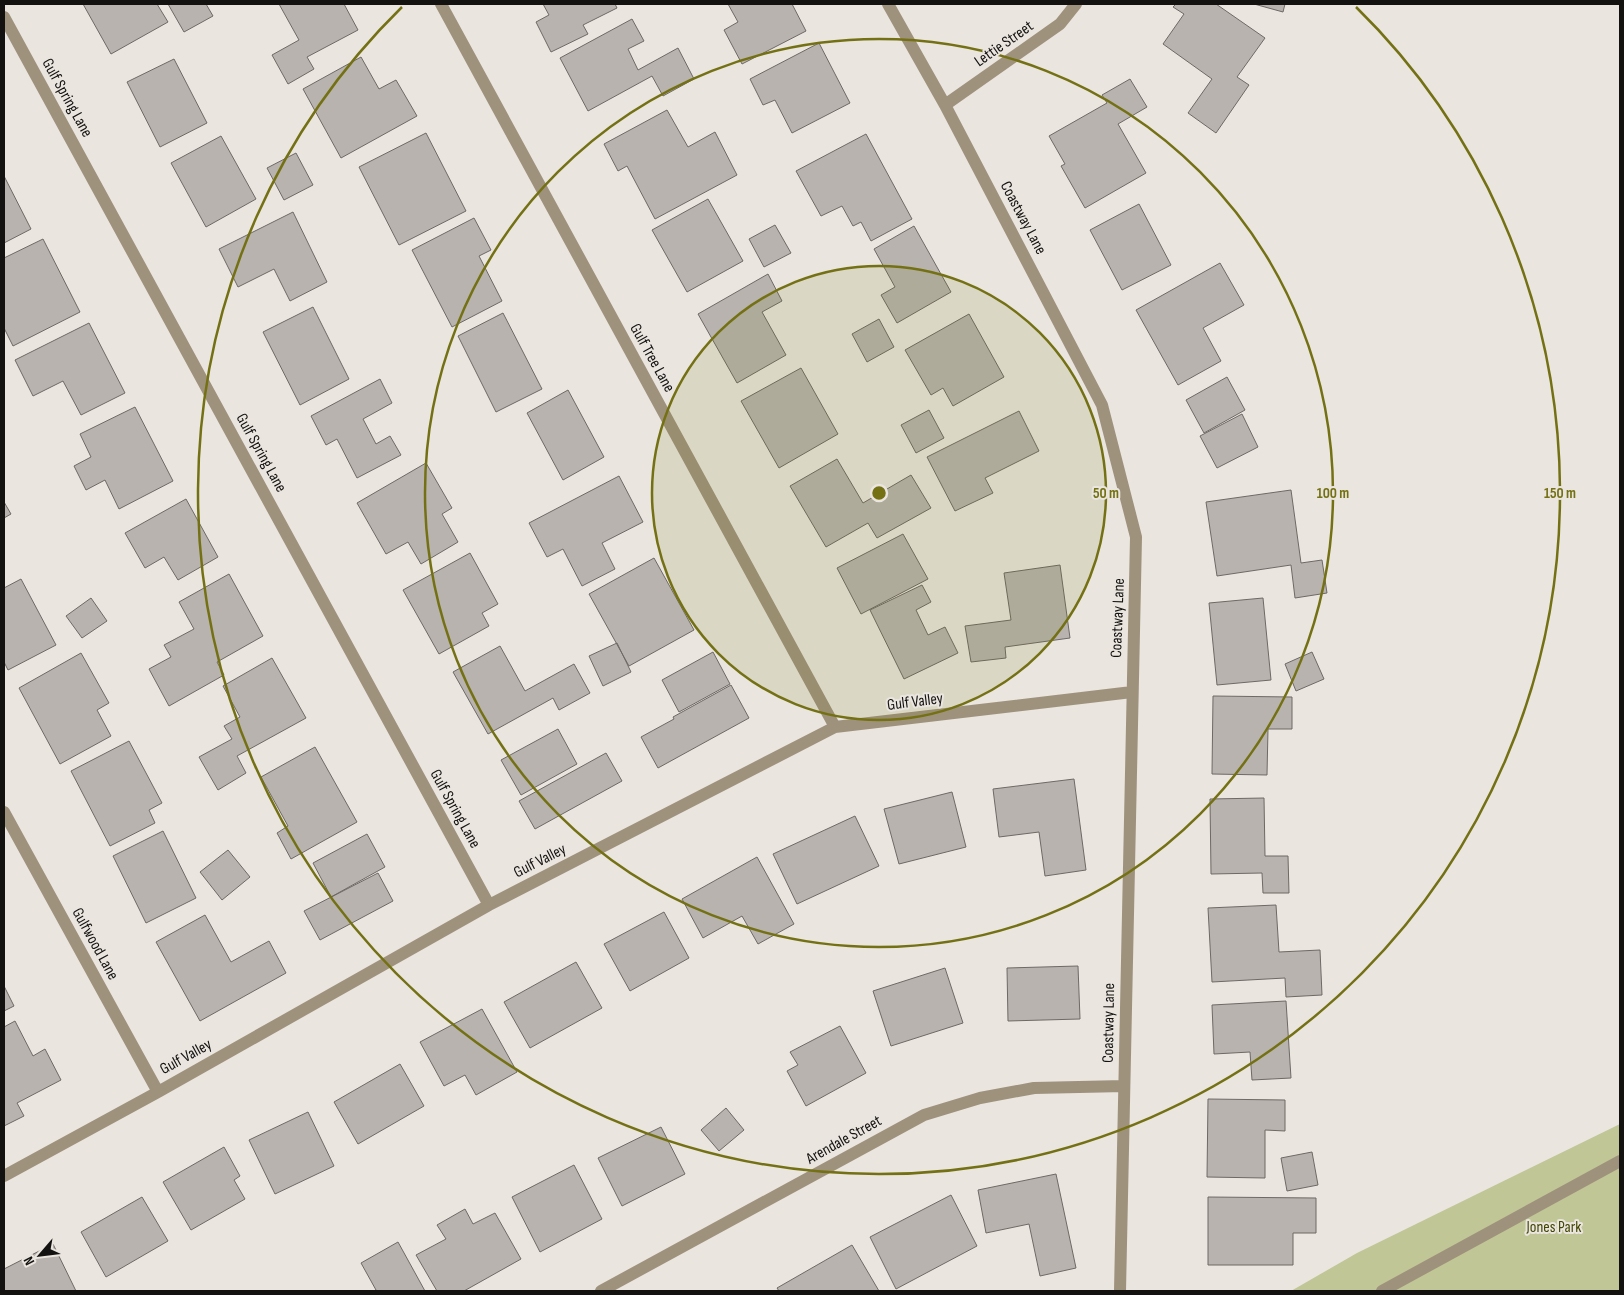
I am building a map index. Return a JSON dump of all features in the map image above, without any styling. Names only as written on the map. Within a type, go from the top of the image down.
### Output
[{"type":"street","name":"Gulf Tree Lane","points":[[441,4],[835,728]]},
{"type":"street","name":"Coastway Lane","points":[[888,4],[945,105],[1102,405],[1136,537],[1120,1291]]},
{"type":"street","name":"Lettie Street","points":[[945,105],[1060,24],[1076,4]]},
{"type":"street","name":"Gulf Spring Lane","points":[[4,17],[489,905]]},
{"type":"street","name":"Gulf Valley","points":[[4,1176],[158,1092],[489,905],[835,728],[1132,692]]},
{"type":"street","name":"Gulfwood Lane","points":[[4,812],[158,1092]]},
{"type":"street","name":"Arendale Street","points":[[601,1291],[924,1115],[980,1098],[1034,1088],[1124,1086]]},
{"type":"street","points":[[1382,1291],[1620,1161]]},
{"type":"green space","name":"Jones Park","points":[[1620,1124],[1620,1291],[1291,1291],[1357,1253]]},
{"type":"building","points":[[83,4],[157,4],[168,22],[111,54]]},
{"type":"building","points":[[168,4],[206,4],[213,16],[184,32]]},
{"type":"building","points":[[279,4],[344,4],[358,30],[307,57],[314,69],[288,84],[272,55],[299,40]]},
{"type":"building","points":[[543,4],[615,4],[617,8],[583,25],[588,34],[551,52],[536,22],[549,15]]},
{"type":"building","points":[[728,4],[792,4],[806,31],[742,64],[724,30],[738,22]]},
{"type":"building","points":[[1176,4],[1216,4],[1265,38],[1237,77],[1249,85],[1216,133],[1188,113],[1212,79],[1163,44],[1184,14],[1173,7]]},
{"type":"building","points":[[1254,4],[1285,4],[1283,12]]},
{"type":"building","points":[[632,19],[644,41],[628,49],[638,70],[678,48],[694,79],[663,96],[652,76],[588,111],[560,58]]},
{"type":"building","points":[[819,43],[850,103],[792,133],[775,100],[763,105],[750,79]]},
{"type":"building","points":[[361,57],[379,89],[396,80],[417,116],[341,158],[303,89]]},
{"type":"building","points":[[174,59],[207,123],[160,147],[127,82]]},
{"type":"building","points":[[1130,79],[1147,107],[1118,124],[1146,173],[1085,208],[1061,166],[1065,164],[1049,136],[1107,103],[1102,95]]},
{"type":"building","points":[[667,110],[688,147],[715,132],[737,175],[655,219],[627,166],[618,171],[604,144]]},
{"type":"building","points":[[426,133],[466,211],[399,245],[359,167]]},
{"type":"building","points":[[866,134],[912,219],[871,241],[861,222],[853,226],[842,206],[821,216],[796,171]]},
{"type":"building","points":[[221,136],[256,199],[206,227],[171,163]]},
{"type":"building","points":[[296,153],[313,185],[284,200],[267,168]]},
{"type":"building","points":[[4,176],[31,229],[4,243]]},
{"type":"building","points":[[708,199],[743,261],[687,292],[652,230]]},
{"type":"building","points":[[1139,204],[1171,265],[1122,290],[1090,230]]},
{"type":"building","points":[[293,212],[327,282],[290,301],[274,269],[238,287],[219,249]]},
{"type":"building","points":[[474,218],[491,250],[479,256],[502,301],[452,327],[412,250]]},
{"type":"building","points":[[775,225],[791,253],[764,267],[749,239]]},
{"type":"building","points":[[914,226],[951,292],[897,323],[881,295],[895,287],[874,249]]},
{"type":"building","points":[[43,239],[80,312],[13,346],[4,328],[4,258]]},
{"type":"building","points":[[1220,263],[1244,305],[1203,328],[1221,361],[1178,385],[1136,310]]},
{"type":"building","points":[[768,274],[782,301],[762,312],[786,355],[737,383],[698,314]]},
{"type":"building","points":[[313,307],[349,379],[300,405],[263,332]]},
{"type":"building","points":[[503,313],[542,389],[496,412],[458,336]]},
{"type":"building","points":[[969,314],[1004,377],[953,406],[943,388],[931,395],[905,350]]},
{"type":"building","points":[[879,319],[894,347],[867,362],[852,334]]},
{"type":"building","points":[[89,323],[125,393],[81,415],[63,381],[33,396],[15,360]]},
{"type":"building","points":[[801,368],[838,434],[779,468],[741,401]]},
{"type":"building","points":[[1227,377],[1245,410],[1204,433],[1186,400]]},
{"type":"building","points":[[380,379],[392,403],[363,419],[376,444],[390,436],[401,455],[357,478],[337,439],[326,445],[311,416]]},
{"type":"building","points":[[568,390],[604,457],[563,480],[527,413]]},
{"type":"building","points":[[135,407],[173,481],[119,509],[105,480],[86,490],[74,466],[91,457],[80,434]]},
{"type":"building","points":[[929,410],[944,438],[916,453],[901,425]]},
{"type":"building","points":[[1019,411],[1039,451],[985,478],[993,493],[955,511],[927,457]]},
{"type":"building","points":[[1242,414],[1258,447],[1217,468],[1200,436]]},
{"type":"building","points":[[837,459],[863,503],[911,475],[931,508],[877,538],[868,523],[826,547],[790,486]]},
{"type":"building","points":[[426,463],[452,508],[442,514],[458,542],[421,564],[408,542],[386,554],[357,503]]},
{"type":"building","points":[[619,476],[643,522],[602,543],[615,569],[582,586],[563,549],[547,557],[529,523]]},
{"type":"building","points":[[1291,490],[1301,563],[1322,560],[1327,593],[1295,598],[1291,565],[1217,576],[1206,502]]},
{"type":"building","points":[[186,499],[218,557],[178,580],[164,557],[145,568],[125,533]]},
{"type":"building","points":[[4,502],[11,514],[4,518]]},
{"type":"building","points":[[903,534],[928,579],[861,614],[837,568]]},
{"type":"building","points":[[470,553],[498,604],[482,613],[489,626],[439,654],[403,590]]},
{"type":"building","points":[[654,558],[694,630],[629,666],[589,594]]},
{"type":"building","points":[[1060,565],[1070,638],[1005,647],[1006,658],[971,662],[965,626],[1011,620],[1004,573]]},
{"type":"building","points":[[229,574],[263,636],[217,662],[224,675],[169,706],[149,669],[171,657],[164,645],[194,629],[179,602]]},
{"type":"building","points":[[21,579],[56,645],[8,670],[4,662],[4,588]]},
{"type":"building","points":[[922,585],[931,602],[916,610],[928,635],[945,627],[958,653],[904,679],[870,610]]},
{"type":"building","points":[[91,598],[107,621],[82,638],[66,616]]},
{"type":"building","points":[[1263,598],[1271,680],[1217,685],[1209,603]]},
{"type":"building","points":[[617,643],[631,672],[603,686],[589,656]]},
{"type":"building","points":[[500,646],[525,691],[574,664],[590,693],[559,710],[553,698],[488,734],[453,672]]},
{"type":"building","points":[[713,652],[730,684],[679,712],[662,680]]},
{"type":"building","points":[[1312,652],[1324,679],[1296,691],[1285,664]]},
{"type":"building","points":[[81,653],[109,703],[97,710],[111,736],[60,764],[19,688]]},
{"type":"building","points":[[272,658],[306,718],[237,756],[246,773],[218,790],[199,757],[232,739],[224,726],[240,717],[223,686]]},
{"type":"building","points":[[731,685],[749,718],[658,768],[641,737]]},
{"type":"building","points":[[1213,696],[1292,697],[1292,729],[1268,729],[1267,775],[1212,774]]},
{"type":"building","points":[[558,729],[577,764],[521,795],[501,760]]},
{"type":"building","points":[[129,741],[162,803],[149,810],[155,823],[110,846],[71,771]]},
{"type":"building","points":[[315,747],[357,822],[291,859],[277,833],[288,826],[261,777]]},
{"type":"building","points":[[606,753],[622,781],[535,829],[519,801]]},
{"type":"building","points":[[1074,779],[1086,870],[1045,876],[1039,832],[999,837],[993,789]]},
{"type":"building","points":[[952,792],[966,847],[899,864],[884,809]]},
{"type":"building","points":[[1264,798],[1265,856],[1288,856],[1289,893],[1263,893],[1262,873],[1211,874],[1210,799]]},
{"type":"building","points":[[855,816],[879,866],[797,904],[773,854]]},
{"type":"building","points":[[163,831],[196,898],[146,923],[113,856]]},
{"type":"building","points":[[367,834],[385,867],[331,897],[313,863]]},
{"type":"building","points":[[228,850],[250,877],[222,900],[200,872]]},
{"type":"building","points":[[757,857],[794,924],[758,944],[742,916],[703,938],[682,899]]},
{"type":"building","points":[[378,873],[393,901],[320,940],[304,911]]},
{"type":"building","points":[[1276,905],[1279,952],[1320,950],[1322,995],[1286,997],[1285,978],[1212,982],[1208,908]]},
{"type":"building","points":[[664,912],[689,958],[630,991],[604,944]]},
{"type":"building","points":[[205,915],[231,962],[269,941],[286,973],[200,1021],[156,942]]},
{"type":"building","points":[[576,962],[602,1008],[530,1048],[504,1002]]},
{"type":"building","points":[[1078,966],[1080,1019],[1008,1021],[1007,968]]},
{"type":"building","points":[[945,968],[963,1023],[891,1046],[873,991]]},
{"type":"building","points":[[4,986],[14,1006],[4,1011]]},
{"type":"building","points":[[1286,1001],[1291,1078],[1252,1080],[1250,1052],[1214,1054],[1212,1005]]},
{"type":"building","points":[[482,1009],[517,1072],[476,1095],[465,1075],[444,1086],[420,1042]]},
{"type":"building","points":[[15,1021],[33,1056],[45,1049],[61,1080],[17,1103],[24,1116],[4,1126],[4,1027]]},
{"type":"building","points":[[840,1026],[866,1073],[806,1106],[787,1071],[798,1065],[790,1052]]},
{"type":"building","points":[[400,1064],[424,1106],[358,1144],[334,1102]]},
{"type":"building","points":[[1208,1099],[1285,1100],[1285,1131],[1265,1130],[1265,1178],[1207,1177]]},
{"type":"building","points":[[726,1108],[744,1130],[719,1151],[701,1130]]},
{"type":"building","points":[[308,1112],[334,1166],[275,1194],[249,1140]]},
{"type":"building","points":[[661,1127],[685,1174],[622,1206],[598,1158]]},
{"type":"building","points":[[224,1147],[240,1176],[234,1180],[245,1199],[191,1230],[163,1182]]},
{"type":"building","points":[[1312,1152],[1318,1185],[1287,1191],[1281,1158]]},
{"type":"building","points":[[574,1165],[602,1219],[540,1252],[512,1197]]},
{"type":"building","points":[[1056,1174],[1076,1268],[1040,1276],[1029,1224],[986,1233],[978,1190]]},
{"type":"building","points":[[951,1195],[977,1246],[896,1289],[870,1237]]},
{"type":"building","points":[[142,1197],[168,1241],[106,1277],[81,1232]]},
{"type":"building","points":[[1208,1197],[1316,1198],[1316,1233],[1293,1233],[1293,1265],[1208,1265]]},
{"type":"building","points":[[465,1209],[473,1224],[495,1213],[521,1259],[464,1291],[437,1291],[416,1255],[446,1239],[437,1225]]},
{"type":"building","points":[[398,1242],[425,1291],[373,1291],[376,1290],[361,1263]]},
{"type":"building","points":[[53,1244],[76,1291],[4,1291],[4,1269]]},
{"type":"building","points":[[852,1245],[879,1291],[779,1291],[777,1288]]}]
